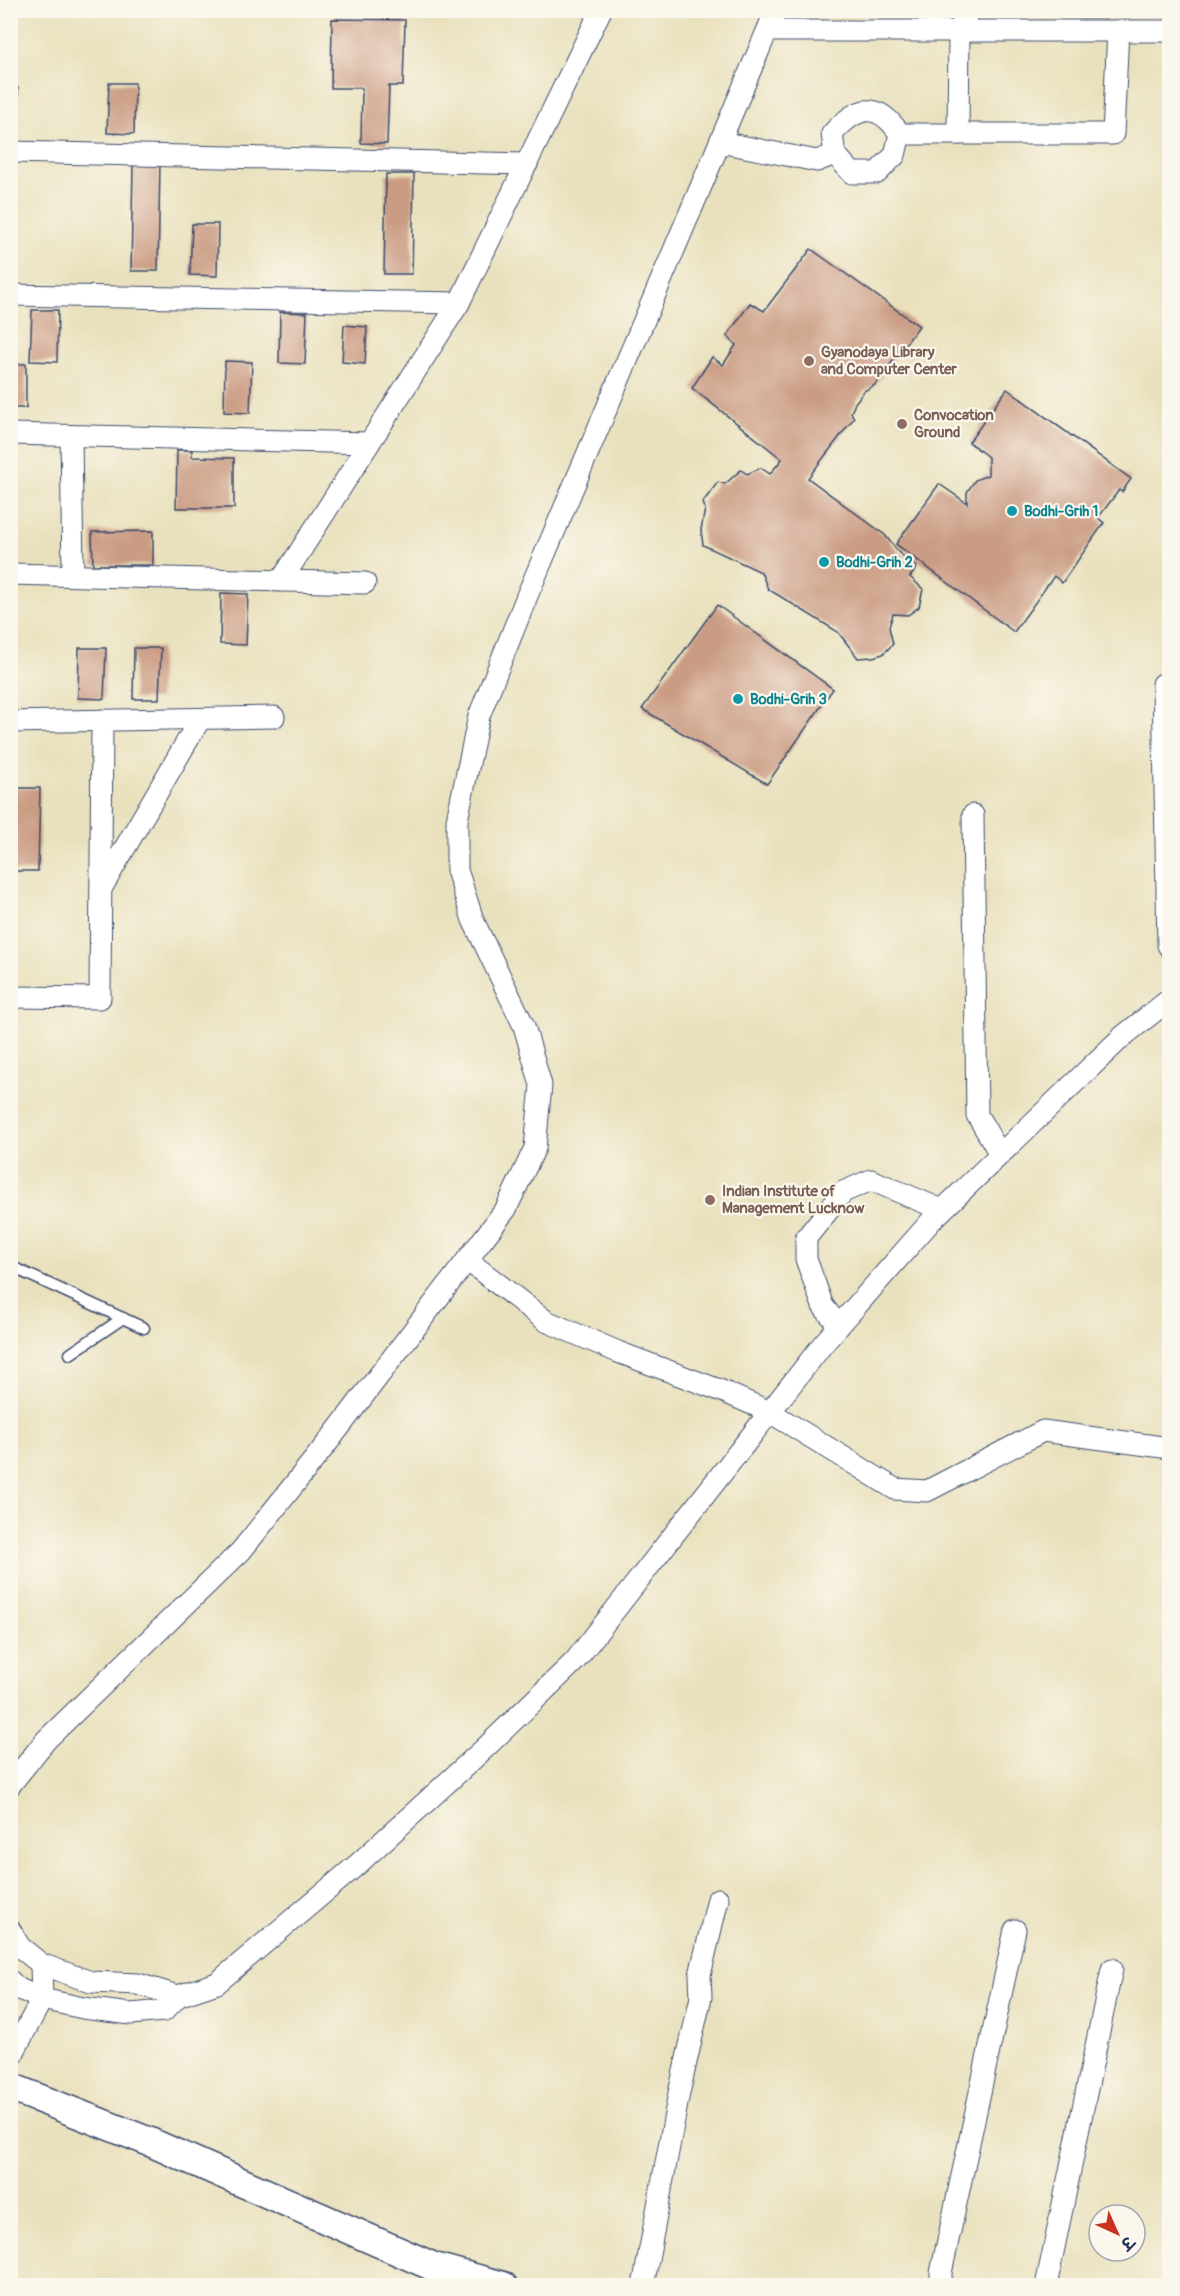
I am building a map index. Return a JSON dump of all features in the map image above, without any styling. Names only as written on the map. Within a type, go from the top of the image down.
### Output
[{"type":"street","points":[[281,581],[459,303],[601,10]]},
{"type":"street","points":[[10,1785],[46,1740],[241,1551],[332,1437],[506,1209],[535,1148],[541,1084],[524,1026],[473,920],[458,870],[457,820],[479,716],[532,585],[776,10]]},
{"type":"street","points":[[958,134],[959,32],[969,10]]},
{"type":"street","points":[[768,31],[1170,31]]},
{"type":"street","points":[[900,134],[1113,134],[1118,31]]},
{"type":"street","points":[[858,111],[876,111],[890,120],[900,134],[896,156],[876,173],[852,173],[835,154],[832,134],[844,120],[858,111]]},
{"type":"street","points":[[720,142],[817,161],[835,154]]},
{"type":"street","points":[[10,152],[526,164]]},
{"type":"street","points":[[10,295],[459,303]]},
{"type":"street","points":[[10,434],[369,442]]},
{"type":"street","points":[[71,436],[73,575]]},
{"type":"street","points":[[10,574],[365,583]]},
{"type":"street","points":[[1163,684],[1168,945],[1170,948]]},
{"type":"street","points":[[10,722],[274,717]]},
{"type":"street","points":[[101,890],[200,718]]},
{"type":"street","points":[[10,997],[100,998],[102,720]]},
{"type":"street","points":[[973,814],[977,1115],[1000,1154]]},
{"type":"street","points":[[41,1964],[13,1990],[83,2008],[131,2014],[164,2011],[178,1996],[217,1983],[358,1864],[485,1748],[575,1661],[839,1326],[942,1210],[1122,1037],[1170,999]]},
{"type":"street","points":[[839,1326],[824,1306],[806,1259],[806,1238],[843,1192],[870,1180],[942,1210]]},
{"type":"street","points":[[467,1260],[546,1321],[770,1412],[894,1489],[927,1491],[1043,1431],[1170,1448]]},
{"type":"street","points":[[643,2286],[679,2094],[701,1997],[700,1975],[718,1899]]},
{"type":"street","points":[[10,1930],[21,1947],[41,1964],[91,1982],[138,1984],[178,1996]]},
{"type":"street","points":[[941,2286],[941,2273],[1015,1930]]},
{"type":"street","points":[[10,2059],[42,1999],[41,1964]]},
{"type":"street","points":[[1046,2286],[1112,1969]]},
{"type":"street","points":[[10,2087],[150,2142],[434,2267],[503,2286]]},
{"type":"lane","points":[[10,1266],[144,1328]]},
{"type":"lane","points":[[70,1354],[123,1318]]},
{"type":"building","points":[[332,19],[405,20],[403,86],[389,86],[387,144],[361,143],[362,88],[331,88]]},
{"type":"building","points":[[109,83],[135,83],[134,134],[107,133]]},
{"type":"building","points":[[10,88],[18,88],[16,139],[10,139]]},
{"type":"building","points":[[133,163],[160,163],[158,271],[131,271]]},
{"type":"building","points":[[386,174],[414,174],[412,274],[384,274]]},
{"type":"building","points":[[192,224],[218,224],[217,276],[190,275]]},
{"type":"building","points":[[811,249],[919,326],[875,385],[864,391],[855,403],[851,413],[854,418],[808,478],[885,535],[899,553],[917,567],[910,577],[923,589],[919,607],[908,615],[893,614],[889,627],[893,644],[883,654],[873,657],[858,658],[838,632],[768,589],[761,572],[703,545],[701,530],[705,509],[703,502],[718,482],[725,484],[741,470],[747,474],[761,468],[770,474],[782,459],[692,388],[712,357],[723,365],[736,345],[727,336],[750,303],[764,311]]},
{"type":"building","points":[[32,310],[58,310],[57,362],[30,361]]},
{"type":"building","points":[[280,312],[307,313],[305,364],[279,363]]},
{"type":"building","points":[[344,325],[367,327],[365,364],[342,362]]},
{"type":"building","points":[[225,361],[252,362],[250,413],[224,412]]},
{"type":"building","points":[[10,364],[26,364],[26,408],[10,408]]},
{"type":"building","name":"Bodhi-Grih 1","points":[[1007,389],[1131,479],[1122,492],[1119,490],[1098,518],[1104,523],[1062,583],[1054,576],[1014,632],[896,544],[939,484],[967,503],[967,492],[975,480],[988,475],[988,457],[969,442]]},
{"type":"building","points":[[177,450],[192,450],[192,457],[234,458],[234,508],[176,508]]},
{"type":"building","points":[[153,531],[153,565],[93,565],[92,532]]},
{"type":"building","points":[[221,593],[248,594],[246,645],[220,644]]},
{"type":"building","name":"Bodhi-Grih 3","points":[[717,605],[833,689],[767,784],[642,709]]},
{"type":"building","points":[[79,648],[106,648],[104,699],[78,698]]},
{"type":"building","points":[[134,648],[161,648],[159,699],[133,699]]},
{"type":"building","points":[[10,788],[40,788],[38,871],[10,871]]},
{"type":"building","points":[[10,929],[13,929],[13,976],[10,976]]},
{"type":"place","name":"Gyanodaya Library and Computer Center","points":[[809,361]]},
{"type":"place","name":"Convocation Ground","points":[[902,424]]},
{"type":"place","name":"Bodhi-Grih 1","points":[[1012,511]]},
{"type":"place","name":"Bodhi-Grih 2","points":[[824,562]]},
{"type":"place","name":"Bodhi-Grih 3","points":[[738,699]]},
{"type":"place","name":"Indian Institute of Management Lucknow","points":[[710,1200]]}]
